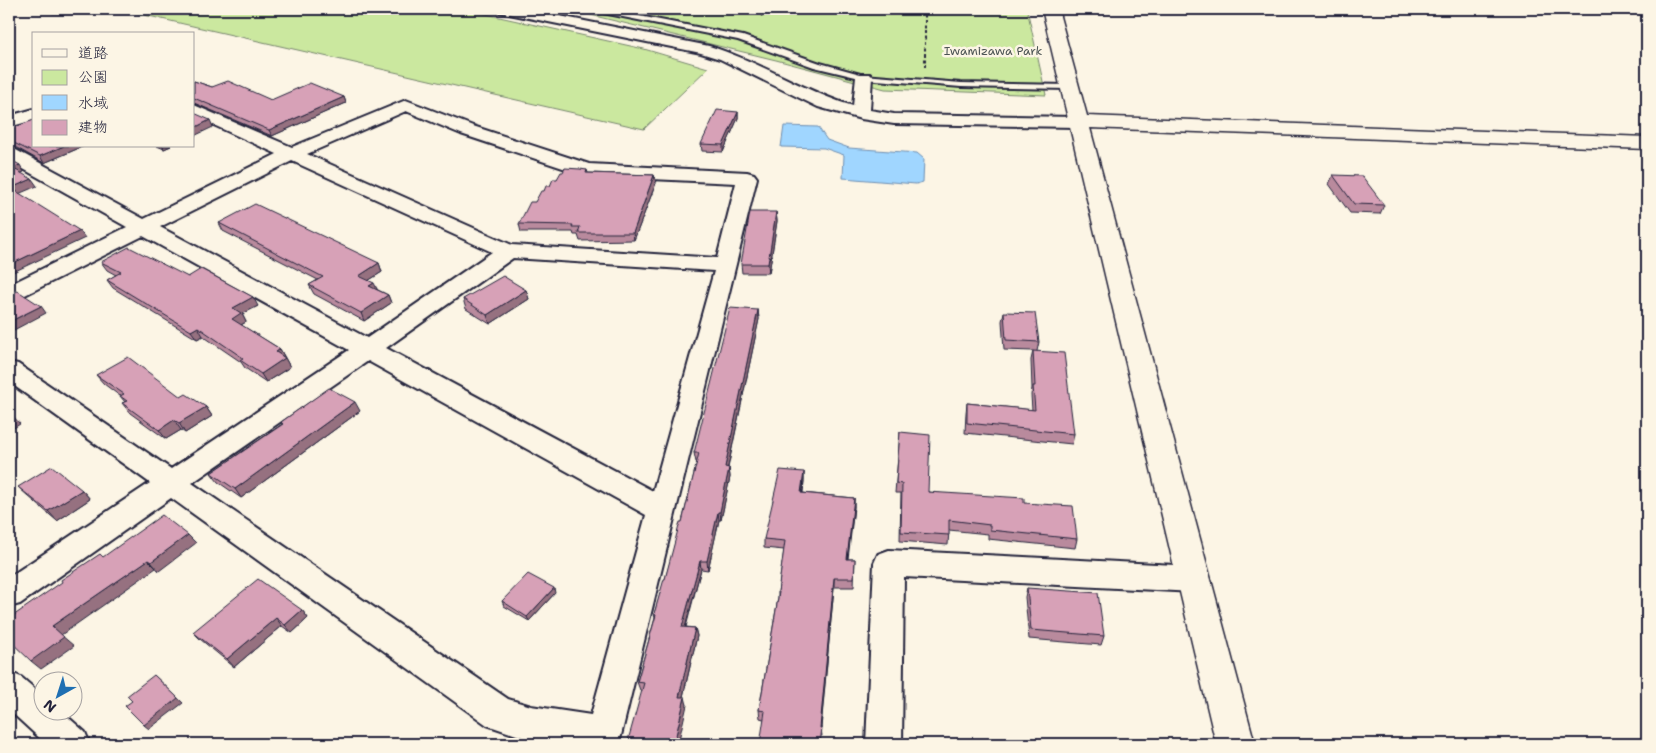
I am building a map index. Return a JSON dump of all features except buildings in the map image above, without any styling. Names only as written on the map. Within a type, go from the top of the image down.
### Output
[{"type":"street","points":[[58,9],[64,9]]},
{"type":"street","points":[[504,9],[712,52],[741,63],[824,103],[860,114],[894,118],[1078,122],[1647,143]]},
{"type":"street","points":[[1050,9],[1236,744]]},
{"type":"street","points":[[860,114],[864,77]]},
{"type":"street","points":[[9,294],[293,153],[406,105],[467,130],[586,170],[747,178],[602,739],[531,723],[499,713],[9,370]]},
{"type":"street","points":[[195,110],[508,251],[726,265]]},
{"type":"street","points":[[9,122],[32,115]]},
{"type":"street","points":[[9,154],[661,509]]},
{"type":"street","points":[[9,594],[508,251]]},
{"type":"street","points":[[884,744],[889,563],[1194,579]]},
{"type":"street","points":[[9,688],[72,744]]},
{"type":"lane","points":[[593,9],[740,38],[817,65],[864,77],[925,82],[1070,87]]},
{"type":"path","points":[[761,16],[768,9]]},
{"type":"path","points":[[925,9],[925,82]]},
{"type":"green space","points":[[118,9],[463,9],[644,49],[708,68],[644,129]]},
{"type":"green space","name":"Iwamizawa Park","points":[[566,9],[1027,9],[1046,95],[885,89],[776,60]]},
{"type":"water","points":[[784,126],[818,127],[827,140],[849,148],[917,153],[924,159],[923,182],[916,184],[843,178],[844,155],[824,148],[781,147]]}]
